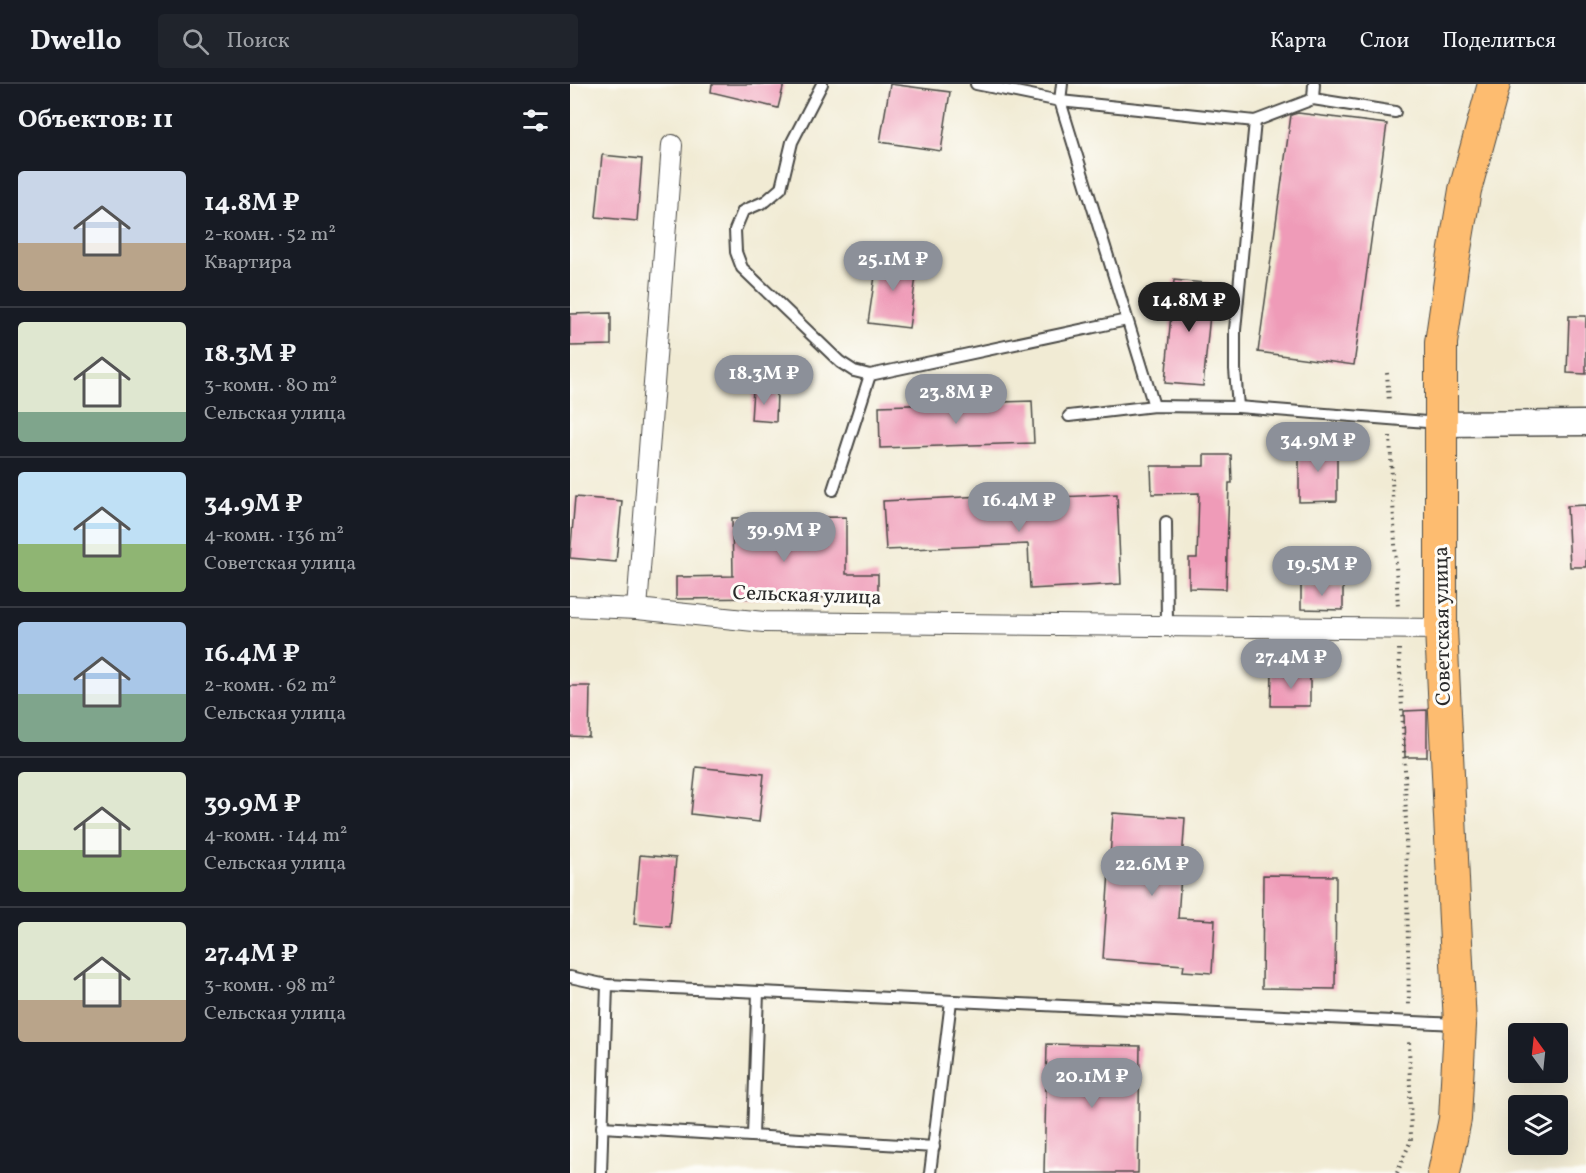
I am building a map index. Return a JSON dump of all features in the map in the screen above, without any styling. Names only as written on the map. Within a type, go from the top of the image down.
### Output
[{"type":"main road","name":"Советская улица","points":[[1444,1173],[1455,1119],[1460,1024],[1441,629],[1441,343],[1465,190],[1494,84]]},
{"type":"street","points":[[637,609],[672,145]]},
{"type":"street","points":[[1440,424],[1586,423]]},
{"type":"street","name":"Сельская улица","points":[[570,606],[637,609],[764,622],[1441,629]]},
{"type":"lane","points":[[822,84],[792,142],[781,188],[766,201],[743,211],[735,230],[736,252],[742,268],[840,362],[854,371],[870,375],[1127,320]]},
{"type":"lane","points":[[976,84],[1060,101],[1255,121],[1312,99],[1395,112]]},
{"type":"lane","points":[[1062,84],[1060,101],[1154,406]]},
{"type":"lane","points":[[1312,99],[1314,84]]},
{"type":"lane","points":[[1238,407],[1235,330],[1255,121]]},
{"type":"lane","points":[[833,490],[870,375]]},
{"type":"lane","points":[[1068,416],[1154,406],[1238,407],[1440,424]]},
{"type":"lane","points":[[1166,522],[1167,626]]},
{"type":"lane","points":[[570,977],[607,985],[1460,1024]]},
{"type":"lane","points":[[601,1173],[607,985]]},
{"type":"lane","points":[[753,1136],[758,992]]},
{"type":"lane","points":[[930,1173],[951,1001]]},
{"type":"lane","points":[[602,1127],[934,1147]]},
{"type":"path","points":[[1387,373],[1405,769],[1411,1140],[1397,1173]]},
{"type":"building","points":[[712,84],[784,84],[778,108],[711,92]]},
{"type":"building","points":[[890,84],[950,92],[941,151],[880,142]]},
{"type":"building","points":[[1298,113],[1387,124],[1354,365],[1258,352],[1291,115]]},
{"type":"building","points":[[602,155],[642,159],[637,221],[596,217]]},
{"type":"building","points":[[878,256],[918,262],[909,328],[868,323]]},
{"type":"building","points":[[1174,280],[1213,284],[1203,386],[1165,383]]},
{"type":"building","points":[[611,313],[611,345],[570,346],[570,314]]},
{"type":"building","points":[[1569,316],[1586,316],[1586,374],[1567,373]]},
{"type":"building","points":[[753,389],[777,391],[776,422],[751,420]]},
{"type":"building","points":[[1032,401],[1034,443],[880,448],[879,406]]},
{"type":"building","points":[[1299,444],[1337,444],[1337,501],[1299,502]]},
{"type":"building","points":[[1204,455],[1231,455],[1232,483],[1229,483],[1226,589],[1189,588],[1189,558],[1197,558],[1199,493],[1152,494],[1151,466],[1204,466]]},
{"type":"building","points":[[1025,494],[1025,499],[1117,494],[1121,584],[1030,589],[1028,544],[886,550],[883,501]]},
{"type":"building","points":[[575,497],[622,501],[616,562],[570,558]]},
{"type":"building","points":[[1586,505],[1586,567],[1570,567],[1567,506]]},
{"type":"building","points":[[846,517],[846,574],[878,574],[878,597],[676,599],[676,577],[733,576],[732,518]]},
{"type":"building","points":[[1301,585],[1343,585],[1343,610],[1301,609]]},
{"type":"building","points":[[1272,673],[1310,674],[1310,706],[1271,706]]},
{"type":"building","points":[[570,686],[590,686],[589,737],[570,736]]},
{"type":"building","points":[[1427,710],[1427,757],[1405,757],[1404,711]]},
{"type":"building","points":[[696,767],[764,774],[759,822],[691,814]]},
{"type":"building","points":[[1113,813],[1185,818],[1178,918],[1215,920],[1212,973],[1183,971],[1184,965],[1103,959]]},
{"type":"building","points":[[640,855],[676,858],[670,927],[634,924]]},
{"type":"building","points":[[1263,875],[1336,876],[1335,989],[1262,988]]},
{"type":"building","points":[[1047,1044],[1140,1046],[1138,1173],[1044,1173]]}]
